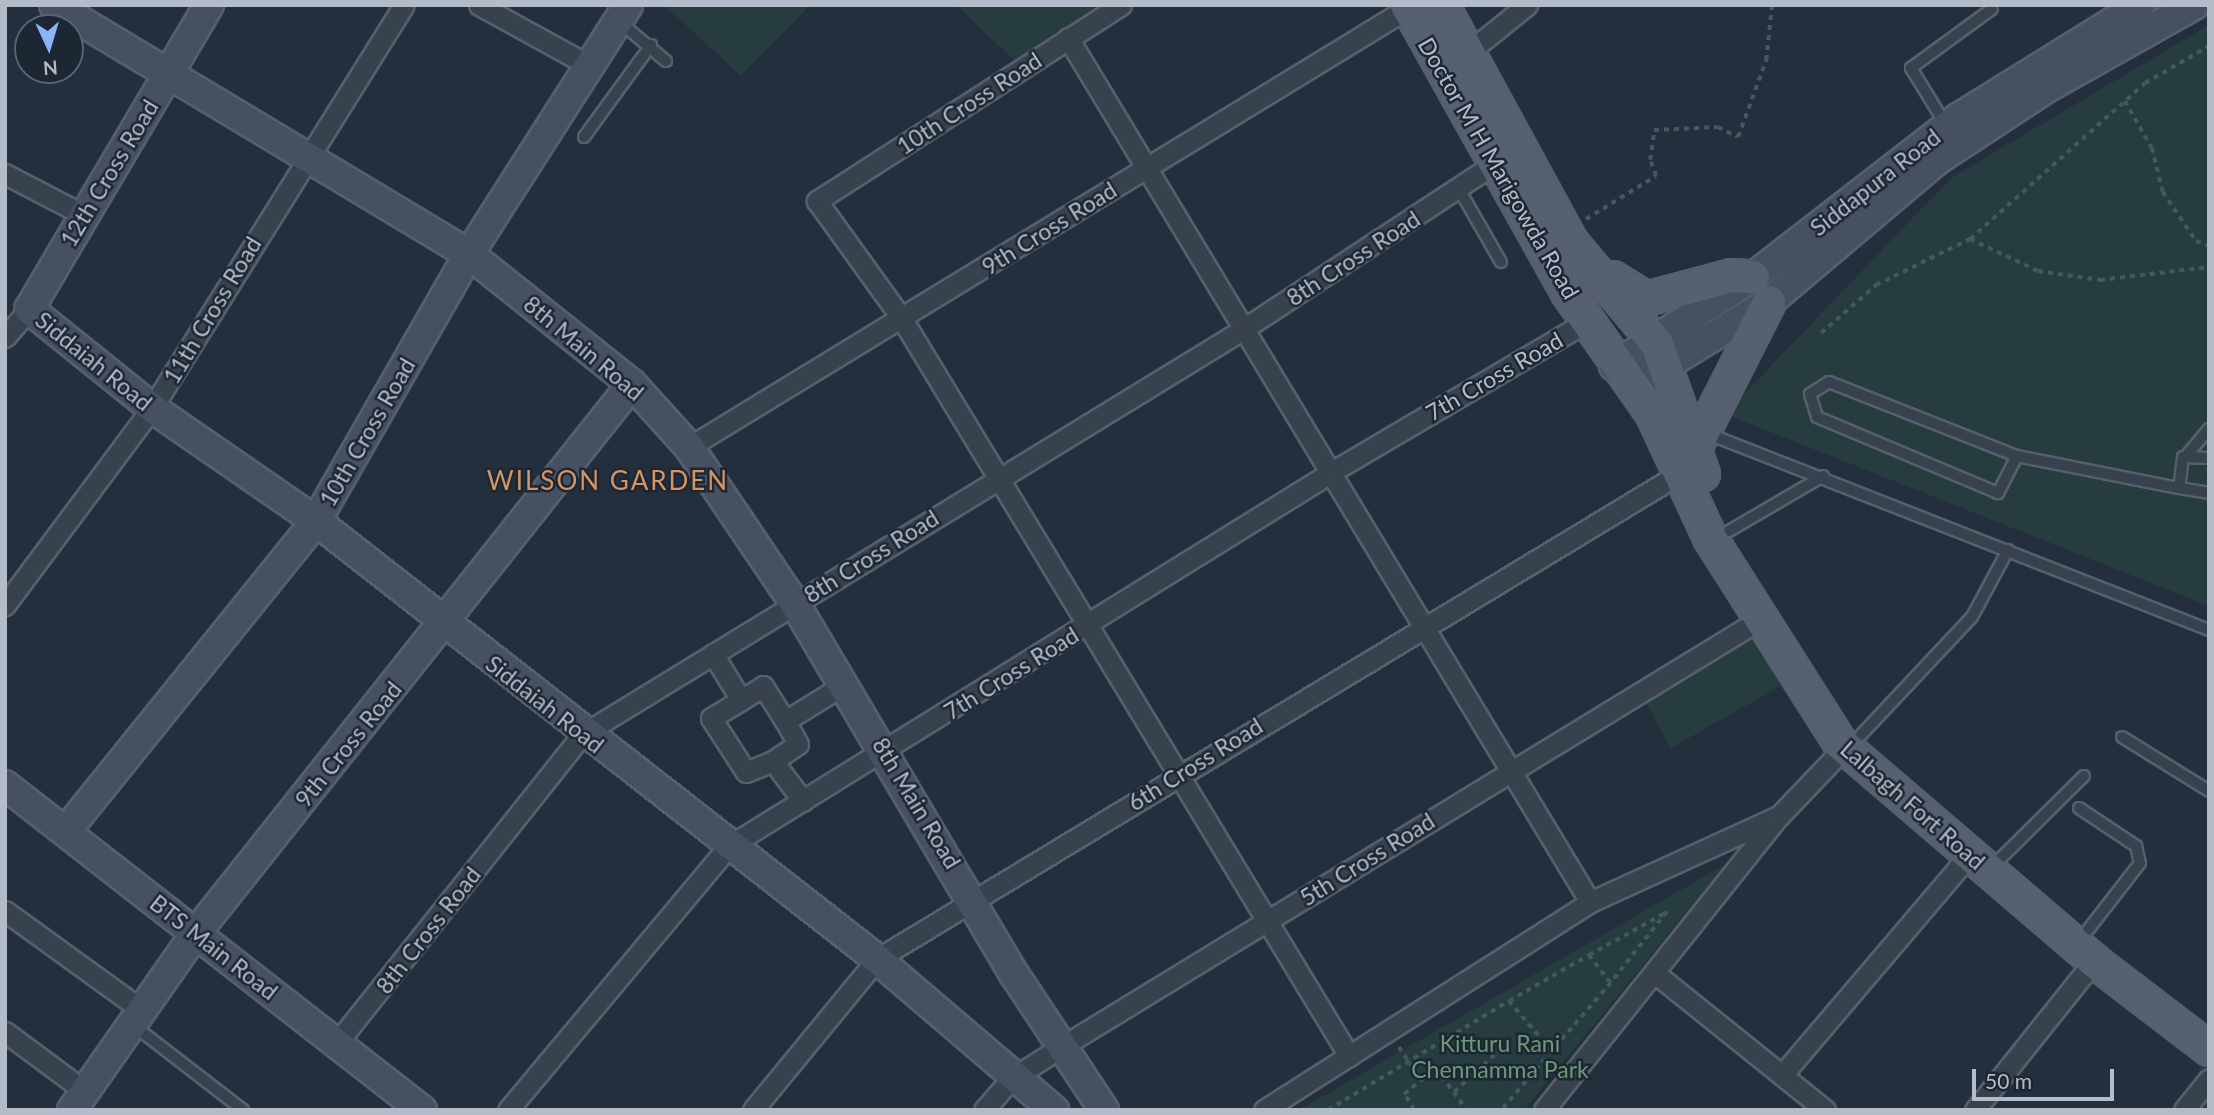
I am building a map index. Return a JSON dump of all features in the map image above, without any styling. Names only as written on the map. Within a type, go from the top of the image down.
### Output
[{"type":"main road","name":"8th Main Road","points":[[54,5],[167,76],[470,254],[632,384],[689,447],[795,604],[887,751],[1061,1047],[1104,1110]]},
{"type":"main road","name":"12th Cross Road","points":[[29,309],[209,5]]},
{"type":"main road","name":"Doctor M H Marigowda Road","points":[[1442,5],[1465,55],[1568,237],[1662,356]]},
{"type":"main road","name":"Siddapura Road","points":[[1761,289],[1947,126],[2140,5]]},
{"type":"main road","name":"Siddapura Road","points":[[1761,289],[1937,160],[2045,89],[2194,5]]},
{"type":"main road","name":"Doctor M H Marigowda Road","points":[[1398,10],[1623,376]]},
{"type":"main road","name":"10th Cross Road","points":[[66,831],[316,521],[470,254],[623,13]]},
{"type":"main road","points":[[1568,237],[1633,296],[1646,299],[1731,276],[1761,289]]},
{"type":"main road","points":[[1623,376],[1662,356],[1761,289]]},
{"type":"main road","points":[[1692,452],[1761,289]]},
{"type":"main road","name":"Siddaiah Road","points":[[29,309],[152,408],[316,521],[583,734],[877,959],[1011,1079],[1054,1110]]},
{"type":"main road","name":"Lalbagh Fort Road","points":[[1662,356],[1692,452],[1710,538],[1759,620],[1853,742],[1984,856],[2094,961],[2209,1049]]},
{"type":"main road","name":"Lalbagh Fort Road","points":[[1623,376],[1692,452],[1729,531],[1853,742]]},
{"type":"main road","name":"9th Cross Road","points":[[79,1101],[135,1015],[196,933],[444,625],[632,384]]},
{"type":"main road","name":"BTS Main Road","points":[[5,785],[422,1110]]},
{"type":"main road","name":"Lalbagh Fort Road","points":[[1984,856],[2088,930],[2209,1023]]},
{"type":"street","name":"11th Cross Road","points":[[5,605],[152,408],[304,158],[404,5]]},
{"type":"street","points":[[480,5],[590,66]]},
{"type":"street","name":"10th Cross Road","points":[[902,319],[817,201],[1121,5]]},
{"type":"street","points":[[1465,55],[1527,5]]},
{"type":"street","name":"9th Cross Road","points":[[689,447],[1150,167],[1398,10]]},
{"type":"street","points":[[1068,38],[1150,167],[1242,330],[1333,471],[1590,902]]},
{"type":"street","name":"8th Cross Road","points":[[337,1044],[583,734],[997,477],[1242,330],[1492,165]]},
{"type":"street","points":[[5,174],[84,215]]},
{"type":"street","name":"12th Cross Road","points":[[7,332],[29,309]]},
{"type":"street","points":[[902,319],[1178,774],[1270,918],[1349,1056]]},
{"type":"street","name":"7th Cross Road","points":[[508,1110],[729,846],[887,751],[1333,471],[1588,321]]},
{"type":"street","name":"6th Cross Road","points":[[753,1110],[877,959],[1422,624],[1692,452]]},
{"type":"street","name":"5th Cross Road","points":[[984,1110],[1011,1079],[1061,1047],[1759,620]]},
{"type":"street","points":[[713,654],[741,700]]},
{"type":"street","points":[[785,721],[845,684]]},
{"type":"street","points":[[763,686],[785,721],[798,744],[773,761],[746,772],[711,718],[763,686]]},
{"type":"street","points":[[1544,1110],[1656,974],[1779,816],[1853,742]]},
{"type":"street","points":[[773,761],[803,801]]},
{"type":"street","points":[[1264,1110],[1590,902],[1779,816]]},
{"type":"street","points":[[1782,1075],[1984,856]]},
{"type":"street","points":[[5,911],[135,1015]]},
{"type":"street","points":[[1975,1110],[2094,961]]},
{"type":"street","points":[[1656,974],[1825,1110]]},
{"type":"street","points":[[5,1032],[79,1101]]},
{"type":"street","points":[[2184,1110],[2209,1079]]},
{"type":"lane","points":[[1947,126],[1911,68],[1992,9]]},
{"type":"lane","points":[[623,13],[666,61]]},
{"type":"lane","points":[[584,137],[651,45]]},
{"type":"lane","points":[[1459,189],[1501,262]]},
{"type":"lane","points":[[2017,456],[1997,493],[1817,417],[1810,394],[1829,382],[2017,456],[2209,493]]},
{"type":"lane","points":[[2179,488],[2187,455],[2209,429]]},
{"type":"lane","points":[[1692,452],[1823,476],[2209,630]]},
{"type":"lane","points":[[2187,455],[2209,458]]},
{"type":"lane","points":[[1729,531],[1823,476]]},
{"type":"lane","points":[[1853,742],[1972,617],[2008,550]]},
{"type":"lane","points":[[2122,737],[2209,791]]},
{"type":"lane","points":[[1984,856],[2084,776]]},
{"type":"lane","points":[[2079,808],[2136,846],[2140,863],[2088,930]]},
{"type":"lane","points":[[135,1015],[243,1110]]},
{"type":"path","points":[[1568,237],[1652,182],[1654,130],[1718,127],[1738,137],[1766,60],[1772,5]]},
{"type":"path","points":[[1821,333],[1876,285],[1970,239],[2125,101],[2209,46]]},
{"type":"path","points":[[2125,101],[2152,148],[2163,192],[2196,241],[2209,246]]},
{"type":"path","points":[[1970,239],[2038,271],[2100,280],[2209,267]]},
{"type":"path","points":[[1328,1110],[1407,1059],[1667,912],[1611,983],[1502,1110]]},
{"type":"path","points":[[1589,955],[1611,983]]},
{"type":"path","points":[[1509,1001],[1552,1051]]},
{"type":"path","points":[[1388,1031],[1421,1080]]},
{"type":"path","points":[[1454,1092],[1495,1054]]},
{"type":"path","points":[[1414,1110],[1404,1094],[1436,1068],[1468,1110]]},
{"type":"green space","points":[[664,5],[810,5],[741,76]]},
{"type":"green space","points":[[956,5],[1110,5],[1019,65]]},
{"type":"green space","points":[[2209,25],[2209,606],[1725,414],[1951,178]]},
{"type":"green space","points":[[1752,639],[1781,686],[1671,748],[1644,700]]},
{"type":"green space","name":"Kitturu Rani Chennamma Park","points":[[1726,864],[1524,1110],[1299,1110]]},
{"type":"green space","points":[[2204,1063],[2209,1110],[2170,1110]]},
{"type":"district","name":"WILSON GARDEN","points":[[608,481]]}]
